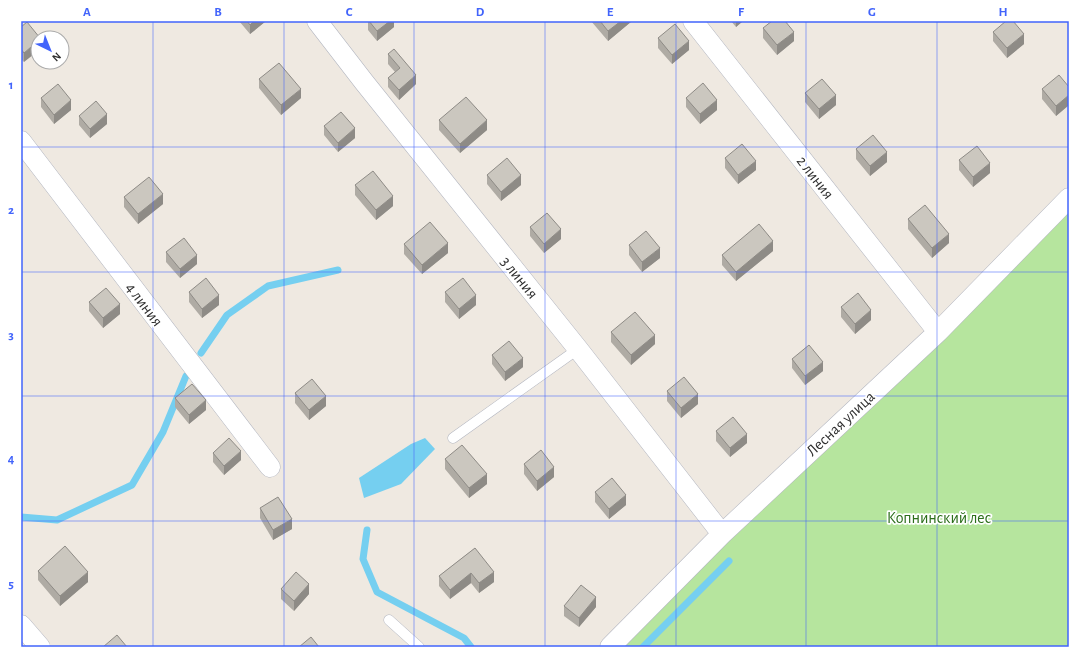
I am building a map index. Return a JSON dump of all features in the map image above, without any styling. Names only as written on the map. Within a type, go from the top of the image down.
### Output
[{"type":"street","name":"3 линия","points":[[317,21],[364,82],[578,349],[722,534]]},
{"type":"street","name":"2 линия","points":[[693,21],[938,332]]},
{"type":"street","name":"4 линия","points":[[21,141],[270,467]]},
{"type":"street","name":"Лесная улица","points":[[610,647],[722,534],[938,332],[1069,198]]},
{"type":"street","points":[[21,625],[40,647]]},
{"type":"lane","points":[[453,438],[578,349]]},
{"type":"lane","points":[[389,620],[419,647]]},
{"type":"green space","name":"Копнинский лес","points":[[1069,205],[1069,647],[623,647],[635,634]]},
{"type":"water","points":[[425,438],[435,449],[401,484],[364,498],[359,478],[411,444]]},
{"type":"building","points":[[247,21],[254,21],[250,25]]},
{"type":"building","points":[[369,21],[390,21],[377,31]]},
{"type":"building","points":[[600,21],[621,21],[608,31]]},
{"type":"building","points":[[772,21],[785,21],[794,32],[777,45],[763,28]]},
{"type":"building","points":[[1006,21],[1013,21],[1024,34],[1007,48],[993,32]]},
{"type":"building","points":[[27,22],[34,30],[30,30],[30,48],[24,53],[21,49],[21,27]]},
{"type":"building","points":[[675,24],[689,41],[672,55],[658,38]]},
{"type":"building","points":[[394,49],[416,75],[399,90],[388,78],[400,68],[388,54]]},
{"type":"building","points":[[279,63],[301,89],[281,105],[259,79]]},
{"type":"building","points":[[1059,75],[1069,87],[1069,95],[1056,106],[1042,89]]},
{"type":"building","points":[[822,79],[836,95],[819,109],[805,93]]},
{"type":"building","points":[[703,83],[717,100],[700,114],[686,98]]},
{"type":"building","points":[[58,84],[71,100],[54,115],[41,98]]},
{"type":"building","points":[[466,97],[487,120],[460,144],[439,120]]},
{"type":"building","points":[[96,101],[107,114],[90,129],[79,116]]},
{"type":"building","points":[[341,112],[355,128],[338,143],[324,126]]},
{"type":"building","points":[[873,135],[887,152],[870,166],[856,149]]},
{"type":"building","points":[[742,144],[756,161],[738,175],[725,158]]},
{"type":"building","points":[[977,146],[990,163],[973,177],[959,160]]},
{"type":"building","points":[[507,158],[521,175],[501,192],[487,175]]},
{"type":"building","points":[[373,171],[393,196],[376,210],[355,185]]},
{"type":"building","points":[[149,177],[163,194],[138,214],[124,197]]},
{"type":"building","points":[[925,205],[949,234],[932,248],[908,219]]},
{"type":"building","points":[[547,213],[561,229],[544,244],[530,227]]},
{"type":"building","points":[[430,222],[448,243],[422,265],[404,244]]},
{"type":"building","points":[[759,224],[773,241],[736,272],[722,255]]},
{"type":"building","points":[[646,231],[660,248],[642,262],[629,245]]},
{"type":"building","points":[[184,238],[197,255],[180,269],[166,252]]},
{"type":"building","points":[[206,278],[219,295],[202,309],[189,292]]},
{"type":"building","points":[[463,278],[476,295],[459,309],[445,292]]},
{"type":"building","points":[[106,288],[120,304],[103,318],[89,302]]},
{"type":"building","points":[[858,293],[871,310],[855,324],[841,307]]},
{"type":"building","points":[[635,312],[655,335],[631,355],[611,332]]},
{"type":"building","points":[[509,341],[523,358],[505,372],[492,355]]},
{"type":"building","points":[[809,345],[823,362],[805,376],[792,359]]},
{"type":"building","points":[[684,377],[698,394],[681,408],[667,391]]},
{"type":"building","points":[[312,379],[326,396],[309,410],[295,393]]},
{"type":"building","points":[[192,384],[206,400],[189,415],[175,398]]},
{"type":"building","points":[[733,417],[747,434],[730,448],[716,431]]},
{"type":"building","points":[[229,438],[241,451],[224,466],[213,453]]},
{"type":"building","points":[[462,445],[487,474],[469,488],[445,459]]},
{"type":"building","points":[[541,450],[554,467],[537,481],[524,464]]},
{"type":"building","points":[[612,478],[626,495],[609,509],[595,492]]},
{"type":"building","points":[[278,497],[292,519],[273,530],[260,508]]},
{"type":"building","points":[[65,546],[88,572],[60,596],[38,571]]},
{"type":"building","points":[[475,548],[494,572],[479,583],[471,573],[450,590],[439,576]]},
{"type":"building","points":[[296,572],[309,584],[294,601],[281,589]]},
{"type":"building","points":[[581,585],[596,597],[579,618],[564,606]]},
{"type":"building","points":[[117,635],[127,647],[103,647]]},
{"type":"building","points":[[311,637],[319,647],[299,647]]},
{"type":"waterway","points":[[201,353],[227,315],[268,286],[338,270]]},
{"type":"waterway","points":[[21,517],[57,520],[132,485],[163,432],[186,376]]},
{"type":"waterway","points":[[367,530],[363,559],[377,592],[464,638],[471,647]]},
{"type":"waterway","points":[[643,647],[729,561]]}]
